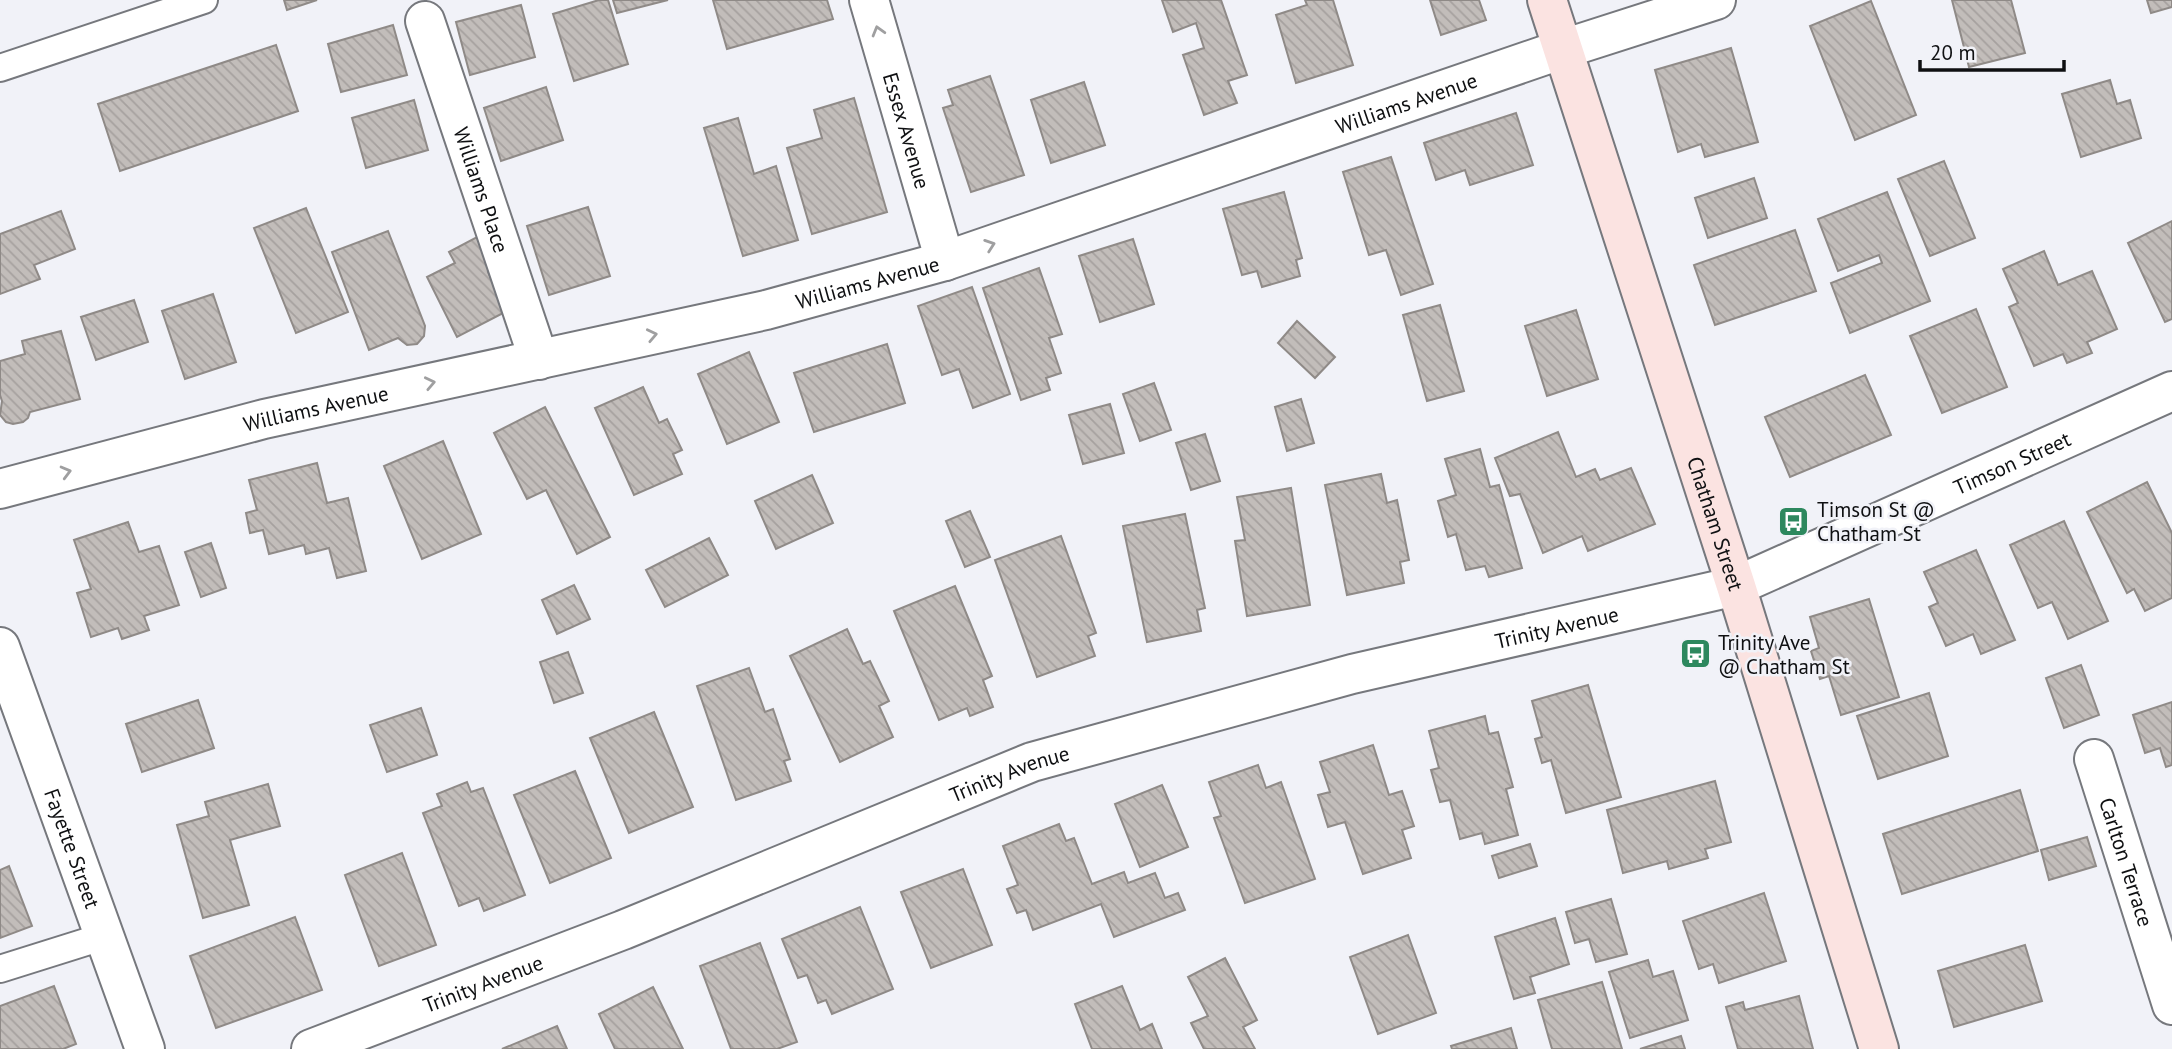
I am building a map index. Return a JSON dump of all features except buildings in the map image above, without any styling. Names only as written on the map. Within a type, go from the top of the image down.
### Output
[{"type":"main road","name":"Chatham Street","points":[[1547,0],[1737,586],[1879,1049]]},
{"type":"street","name":"Essex Avenue","points":[[869,0],[945,261]]},
{"type":"street","name":"Williams Avenue","points":[[0,489],[264,419],[766,310],[945,261],[1563,49],[1716,0]]},
{"type":"street","name":"Williams Place","points":[[425,21],[539,360]]},
{"type":"street","name":"Timson Street","points":[[1737,586],[2172,391]]},
{"type":"street","name":"Trinity Avenue","points":[[311,1049],[624,930],[1032,762],[1352,674],[1737,586]]},
{"type":"street","name":"Fayette Street","points":[[0,647],[145,1049]]},
{"type":"street","name":"Carlton Terrace","points":[[2094,759],[2172,1005]]},
{"type":"lane","points":[[0,68],[204,0]]},
{"type":"lane","points":[[0,969],[105,936]]},
{"type":"place","name":"Timson St @ Chatham St","points":[[1794,521]]},
{"type":"place","name":"Trinity Ave @ Chatham St","points":[[1695,654]]}]
